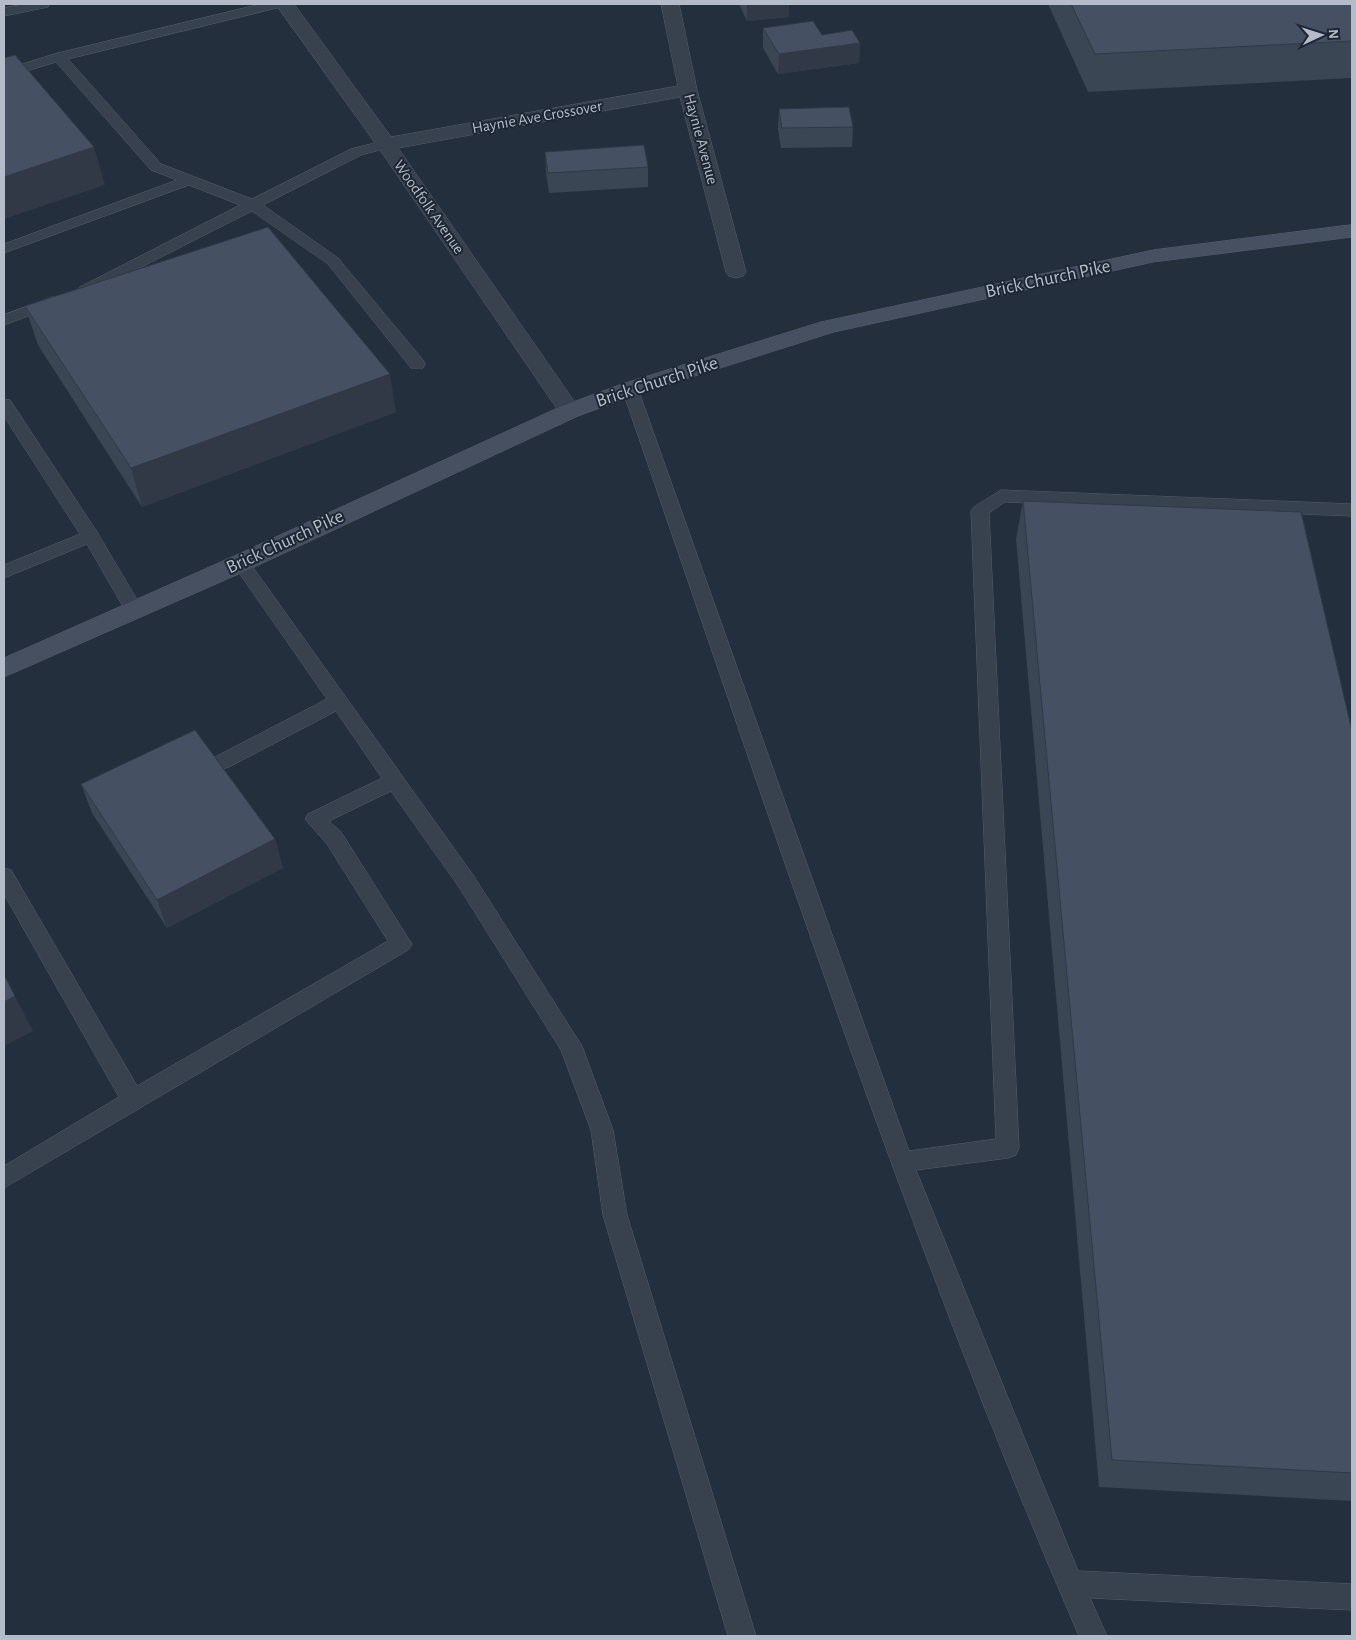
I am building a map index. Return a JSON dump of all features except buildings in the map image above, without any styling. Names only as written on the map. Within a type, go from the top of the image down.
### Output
[{"type":"main road","name":"Brick Church Pike","points":[[4,668],[570,411],[630,389],[829,327],[1143,258],[1352,231]]},
{"type":"street","name":"Woodfolk Avenue","points":[[285,4],[386,144],[570,411]]},
{"type":"street","name":"Haynie Avenue","points":[[670,4],[688,90],[736,272]]},
{"type":"street","name":"Haynie Ave Crossover","points":[[386,144],[688,90]]},
{"type":"lane","points":[[4,12],[43,4]]},
{"type":"lane","points":[[4,74],[59,57],[276,4]]},
{"type":"lane","points":[[59,57],[156,168],[253,205],[333,261],[416,364]]},
{"type":"lane","points":[[4,320],[90,289],[356,152],[386,144]]},
{"type":"lane","points":[[4,249],[190,180]]},
{"type":"lane","points":[[630,389],[901,1162],[1070,1584],[1093,1636]]},
{"type":"lane","points":[[4,404],[91,536],[134,610]]},
{"type":"lane","points":[[901,1162],[1008,1148],[980,510],[1001,496],[1352,510]]},
{"type":"lane","points":[[4,572],[91,536]]},
{"type":"lane","points":[[241,562],[466,880],[571,1046],[602,1130],[615,1214],[742,1636]]},
{"type":"lane","points":[[222,762],[339,701]]},
{"type":"lane","points":[[4,1178],[401,944],[334,838],[315,819],[395,780]]},
{"type":"lane","points":[[4,876],[134,1100]]},
{"type":"lane","points":[[1070,1584],[1352,1597]]}]
